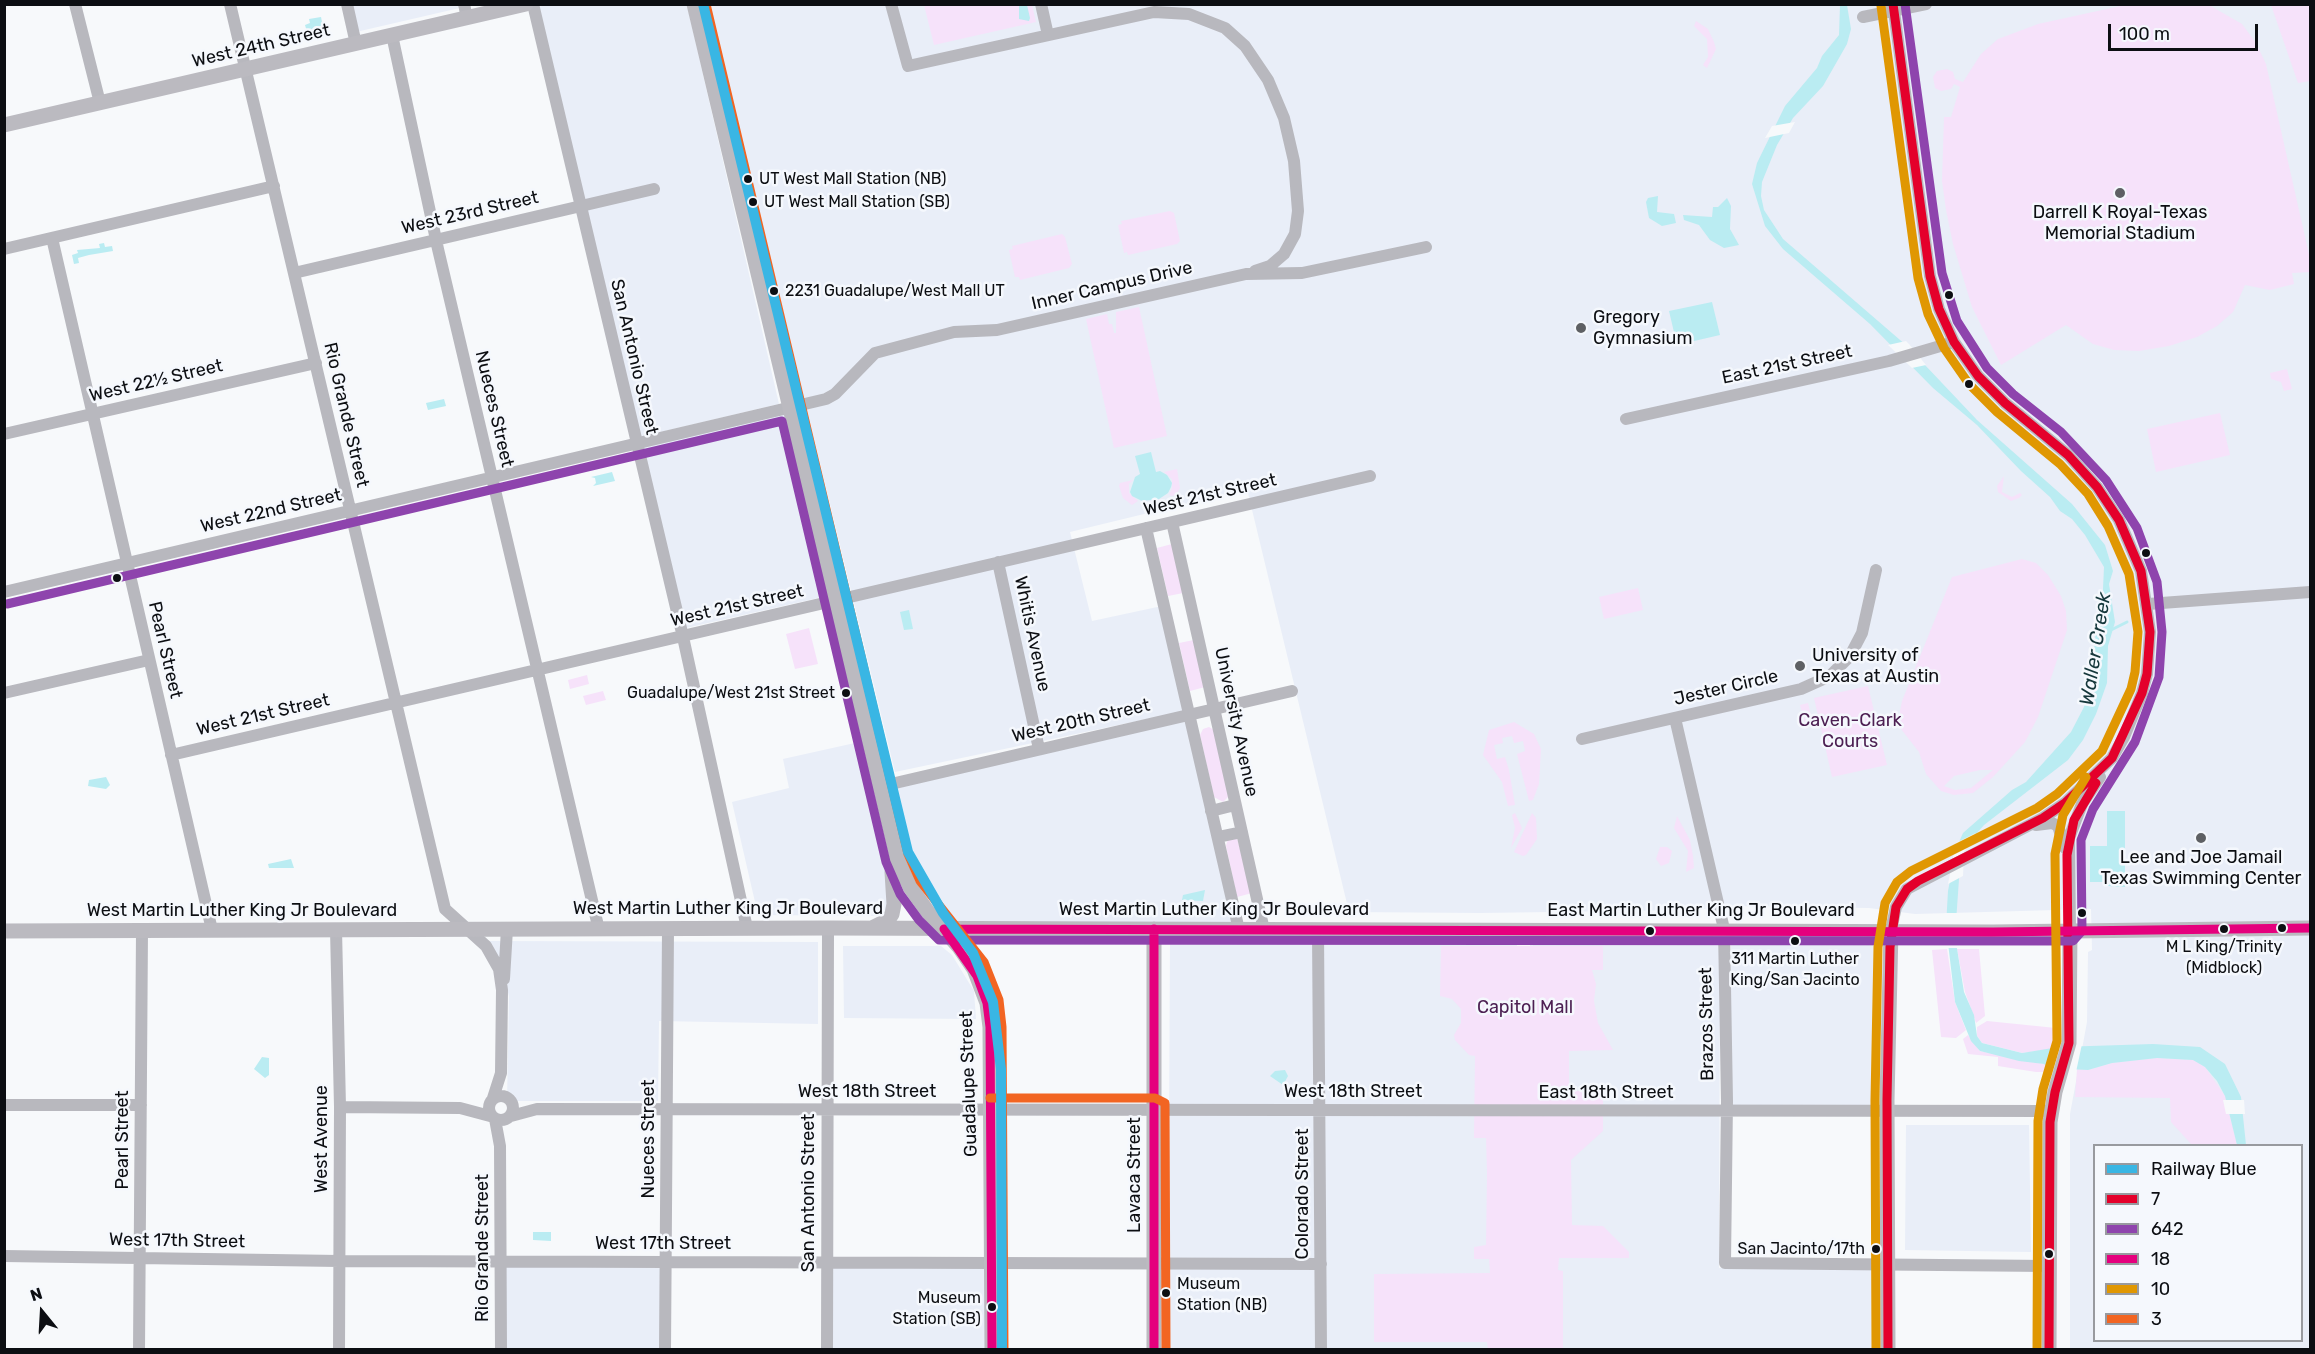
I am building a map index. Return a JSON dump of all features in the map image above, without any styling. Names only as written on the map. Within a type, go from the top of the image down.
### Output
[{"type":"main road","name":"West 24th Street","points":[[4,125],[356,44],[392,35],[465,11],[526,4]]},
{"type":"main road","name":"Guadalupe Street","points":[[693,4],[791,407],[878,787],[897,858],[910,887],[974,969],[987,1003],[990,1027],[992,1350]]},
{"type":"main road","points":[[871,928],[888,920],[892,915],[894,904],[892,872],[897,858]]},
{"type":"main road","name":"West Martin Luther King Jr Boulevard","points":[[4,931],[871,928],[1523,931]]},
{"type":"main road","name":"East Martin Luther King Jr Boulevard","points":[[1523,931],[1724,929],[1994,932],[2310,928]]},
{"type":"main road","name":"Lavaca Street","points":[[1154,929],[1154,1350]]},
{"type":"main road","points":[[1888,1350],[1887,1111],[1891,930]]},
{"type":"main road","points":[[2049,1350],[2051,1111],[2069,1043],[2070,930]]},
{"type":"street","points":[[75,4],[100,104]]},
{"type":"street","name":"Rio Grande Street","points":[[230,4],[445,909],[493,955],[499,969],[502,990]]},
{"type":"street","points":[[347,4],[356,44]]},
{"type":"street","name":"San Antonio Street","points":[[533,4],[683,637],[747,928]]},
{"type":"street","points":[[891,4],[908,66],[1144,14],[1180,12],[1200,16],[1225,28],[1250,52],[1268,80],[1287,128],[1294,161],[1299,211],[1295,234],[1284,254],[1270,266],[1246,274]]},
{"type":"street","points":[[1041,4],[1048,35]]},
{"type":"street","points":[[1863,17],[1894,8],[1926,4]]},
{"type":"street","points":[[1894,8],[1930,276],[1939,309],[1954,342],[1992,391],[2052,440],[2097,487],[2131,543],[2140,565],[2148,604],[2150,632],[2147,674],[2135,713],[2112,758],[2074,820],[2067,855],[2070,930]]},
{"type":"street","name":"Nueces Street","points":[[392,35],[491,477],[599,930]]},
{"type":"street","points":[[4,249],[274,186]]},
{"type":"street","name":"West 23rd Street","points":[[294,273],[654,189]]},
{"type":"street","name":"Pearl Street","points":[[51,238],[212,930]]},
{"type":"street","name":"Inner Campus Drive","points":[[791,407],[835,394],[865,360],[880,350],[954,332],[997,330],[1246,274],[1302,273],[1426,247]]},
{"type":"street","name":"East 21st Street","points":[[1626,418],[1898,358],[1954,342]]},
{"type":"street","name":"West 22½ Street","points":[[4,434],[316,363]]},
{"type":"street","name":"West 22nd Street","points":[[4,592],[791,407]]},
{"type":"street","name":"West 21st Street","points":[[171,755],[1370,476]]},
{"type":"street","name":"University Avenue","points":[[1172,522],[1264,930]]},
{"type":"street","points":[[1146,528],[1239,930]]},
{"type":"street","name":"Whitis Avenue","points":[[998,562],[1039,749]]},
{"type":"street","name":"Jester Circle","points":[[1582,740],[1801,689],[1830,676],[1850,656],[1862,633],[1876,570]]},
{"type":"street","points":[[2148,604],[2310,592]]},
{"type":"street","points":[[4,693],[149,660]]},
{"type":"street","name":"West 20th Street","points":[[878,787],[1292,691]]},
{"type":"street","name":"Brazos Street","points":[[1675,718],[1724,929],[1725,1263],[1887,1264]]},
{"type":"street","points":[[1891,930],[1900,898],[1907,889],[2043,818],[2065,803],[2112,758]]},
{"type":"street","points":[[1212,811],[1235,805]]},
{"type":"street","points":[[2021,829],[2043,823],[2058,826],[2067,855]]},
{"type":"street","points":[[1218,837],[1242,832]]},
{"type":"street","name":"San Antonio Street","points":[[827,1350],[828,928]]},
{"type":"street","name":"West Avenue","points":[[336,929],[340,1107],[339,1350]]},
{"type":"street","name":"Rio Grande Street","points":[[492,1099],[501,1073],[502,990],[507,929]]},
{"type":"street","name":"Nueces Street","points":[[665,1350],[668,929]]},
{"type":"street","name":"Pearl Street","points":[[139,1350],[142,931]]},
{"type":"street","name":"Colorado Street","points":[[1318,931],[1321,1350]]},
{"type":"street","name":"Rio Grande Street","points":[[501,1073],[510,1100]]},
{"type":"street","points":[[340,1107],[460,1107],[499,1096],[510,1100],[513,1108],[501,1118]]},
{"type":"street","points":[[492,1099],[488,1110],[501,1118]]},
{"type":"street","name":"West 18th Street","points":[[510,1100],[537,1109]]},
{"type":"street","points":[[4,1105],[141,1105]]},
{"type":"street","points":[[460,1107],[501,1118]]},
{"type":"street","name":"West 18th Street","points":[[501,1118],[537,1109],[1521,1111]]},
{"type":"street","name":"East 18th Street","points":[[1521,1111],[2051,1111]]},
{"type":"street","name":"Rio Grande Street","points":[[501,1118],[501,1350]]},
{"type":"street","name":"West 17th Street","points":[[4,1256],[339,1261],[1321,1264]]},
{"type":"street","points":[[1887,1264],[2048,1266]]},
{"type":"shaded area","points":[[464,4],[464,7],[356,32],[349,5]]},
{"type":"shaded area","points":[[549,4],[687,5],[779,404],[640,437],[538,7]]},
{"type":"shaded area","name":"University of Texas at Austin","points":[[709,5],[2310,5],[2310,1349],[2070,1349],[2070,1114],[2087,1022],[2088,952],[2092,950],[2091,909],[1915,914],[1869,908],[1733,906],[1694,910],[1349,912],[1247,489],[1070,532],[1092,621],[1162,606],[1185,711],[895,772]]},
{"type":"shaded area","points":[[785,414],[827,596],[686,628],[643,445]]},
{"type":"shaded area","points":[[1189,715],[1239,930],[944,929],[910,887],[878,787]]},
{"type":"shaded area","points":[[855,743],[891,860],[891,904],[883,916],[758,915],[732,802],[789,788],[783,759]]},
{"type":"shaded area","points":[[1720,936],[1719,1268],[1882,1267],[1882,1349],[1528,1350],[1530,940]]},
{"type":"shaded area","points":[[1170,939],[1517,940],[1515,1349],[1168,1350]]},
{"type":"shaded area","points":[[1731,939],[1880,940],[1879,1105],[1731,1106]]},
{"type":"shaded area","points":[[489,941],[818,942],[818,1024],[659,1021],[658,1101],[507,1101],[509,996],[498,957]]},
{"type":"shaded area","points":[[843,946],[941,946],[952,955],[974,991],[976,1019],[844,1018]]},
{"type":"shaded area","points":[[1906,1125],[2029,1125],[2031,1252],[1905,1250]]},
{"type":"shaded area","points":[[502,1259],[662,1262],[662,1349],[505,1349]]},
{"type":"shaded area","points":[[827,1263],[992,1263],[992,1349],[827,1350]]},
{"type":"green space","points":[[924,5],[1032,5],[1036,22],[934,45]]},
{"type":"green space","name":"Darrell K Royal-Texas Memorial Stadium","points":[[2125,5],[2209,5],[2242,24],[2256,43],[2266,64],[2310,259],[2310,272],[2292,273],[2294,284],[2270,290],[2245,285],[2233,312],[2217,326],[2197,337],[2169,346],[2139,351],[2114,350],[2093,344],[2066,325],[2001,365],[1972,307],[1953,244],[1946,210],[1942,181],[1944,117],[1951,117],[1960,87],[1954,84],[1951,89],[1941,91],[1935,88],[1933,77],[1937,71],[1947,69],[1953,72],[1955,79],[1963,82],[1981,54],[1998,39],[2038,24]]},
{"type":"green space","points":[[2271,5],[2309,5],[2310,81],[2298,83]]},
{"type":"green space","points":[[1696,21],[1708,29],[1716,49],[1707,68],[1703,65],[1708,57],[1707,39],[1694,26]]},
{"type":"green space","points":[[1170,211],[1174,213],[1180,241],[1177,244],[1128,255],[1127,252],[1124,253],[1118,225],[1122,224],[1121,221]]},
{"type":"green space","points":[[1062,234],[1065,237],[1072,264],[1069,268],[1020,280],[1019,277],[1015,277],[1009,250],[1013,249],[1012,246]]},
{"type":"green space","points":[[1139,307],[1167,436],[1114,448],[1086,319],[1107,314],[1109,324],[1112,324],[1114,333],[1116,333],[1116,312]]},
{"type":"green space","points":[[2287,369],[2292,389],[2284,391],[2281,382],[2271,379],[2270,373]]},
{"type":"green space","points":[[2220,413],[2230,455],[2156,472],[2147,429]]},
{"type":"green space","points":[[1177,469],[1180,488],[1176,495],[1171,496],[1169,494],[1172,489],[1172,479],[1164,472]]},
{"type":"green space","points":[[2004,476],[2002,492],[2012,497],[2020,493],[2022,495],[2019,498],[2011,501],[1998,492],[1997,486]]},
{"type":"green space","points":[[1133,480],[1129,484],[1129,493],[1138,501],[1132,505],[1123,498],[1119,486],[1120,483]]},
{"type":"green space","points":[[1172,544],[1183,593],[1168,596],[1157,548]]},
{"type":"green space","points":[[2022,559],[2036,563],[2048,575],[2061,596],[2066,611],[2067,630],[2038,717],[2025,742],[1993,777],[1973,793],[1954,795],[1941,791],[1926,774],[1919,752],[1901,729],[1900,711],[1952,577]],"holes":[[[1980,770],[1993,770],[1971,788],[1955,790],[1944,786],[1954,776]]]},
{"type":"green space","points":[[1638,588],[1643,610],[1604,619],[1599,597]]},
{"type":"green space","points":[[809,628],[818,664],[795,669],[786,634]]},
{"type":"green space","points":[[1194,640],[1205,687],[1190,691],[1179,643]]},
{"type":"green space","points":[[587,675],[589,684],[570,689],[568,680]]},
{"type":"green space","name":"Caven-Clark Courts","points":[[1868,686],[1887,765],[1832,777],[1814,698]]},
{"type":"green space","points":[[603,691],[606,700],[586,705],[583,696]]},
{"type":"green space","points":[[1808,703],[1813,724],[1806,729],[1800,705]]},
{"type":"green space","points":[[1514,722],[1534,734],[1541,749],[1539,784],[1533,800],[1529,801],[1517,754],[1525,751],[1523,741],[1514,743],[1512,736],[1502,738],[1503,743],[1494,745],[1497,759],[1505,757],[1509,770],[1515,805],[1508,806],[1502,782],[1483,755],[1489,730]]},
{"type":"green space","points":[[1209,727],[1214,730],[1229,796],[1223,802],[1214,797],[1200,735],[1203,729]]},
{"type":"green space","points":[[1515,813],[1522,828],[1511,848],[1515,828],[1512,815]]},
{"type":"green space","points":[[1532,813],[1536,818],[1537,839],[1523,856],[1514,852]]},
{"type":"green space","points":[[1677,816],[1690,840],[1693,856],[1694,868],[1686,872],[1688,851],[1674,828]]},
{"type":"green space","points":[[1237,838],[1252,893],[1237,897],[1226,846],[1228,839]]},
{"type":"green space","points":[[1660,847],[1667,847],[1672,851],[1669,863],[1661,866],[1656,859]]},
{"type":"green space","name":"Capitol Mall","points":[[1441,946],[1603,946],[1603,970],[1592,970],[1596,984],[1594,1001],[1598,1023],[1613,1050],[1569,1051],[1569,1091],[1603,1091],[1603,1131],[1571,1160],[1572,1225],[1603,1226],[1629,1252],[1629,1258],[1559,1258],[1558,1270],[1563,1271],[1563,1349],[1488,1349],[1487,1342],[1374,1342],[1374,1274],[1490,1273],[1489,1259],[1474,1259],[1474,1247],[1486,1245],[1487,1173],[1486,1138],[1474,1138],[1475,1056],[1469,1055],[1455,1040],[1454,1035],[1461,1023],[1461,1009],[1452,999],[1440,996]]},
{"type":"green space","points":[[1947,949],[1955,1002],[1966,1030],[1956,1038],[1941,1037],[1932,950]]},
{"type":"green space","points":[[1957,949],[1979,949],[1985,1016],[1976,1023],[1965,992]]},
{"type":"green space","points":[[1987,1021],[2056,1028],[2054,1049],[2022,1053],[1982,1043],[1977,1036],[1977,1027]]},
{"type":"green space","points":[[1968,1035],[1980,1051],[2044,1064],[2048,1068],[2044,1072],[2036,1072],[1998,1066],[1998,1057],[1968,1054],[1963,1039]]},
{"type":"green space","points":[[2157,1058],[2193,1060],[2205,1067],[2225,1096],[2237,1144],[2191,1144],[2171,1122],[2170,1098],[2075,1097],[2077,1069],[2088,1070],[2112,1063]]},
{"type":"water","points":[[1019,5],[1027,5],[1029,21],[1019,19]]},
{"type":"water","name":"Waller Creek","points":[[1840,5],[1847,5],[1851,29],[1847,44],[1823,86],[1793,118],[1777,145],[1762,182],[1761,196],[1764,210],[1783,239],[1907,346],[1977,420],[2072,504],[2105,545],[2113,571],[2109,584],[2115,622],[2108,646],[2107,683],[2096,714],[2083,740],[2068,760],[1984,825],[1961,851],[1955,936],[1964,992],[1974,1015],[1977,1036],[1982,1043],[2022,1053],[2059,1047],[2153,1044],[2200,1047],[2225,1064],[2241,1097],[2246,1144],[2237,1144],[2225,1096],[2217,1081],[2205,1067],[2193,1060],[2157,1058],[2112,1063],[2088,1070],[2048,1068],[2044,1064],[2019,1061],[1980,1051],[1971,1041],[1955,1002],[1946,926],[1948,891],[1956,849],[1963,833],[2012,790],[2026,782],[2071,732],[2084,707],[2091,681],[2096,629],[2102,610],[2104,567],[2085,535],[2072,519],[2060,511],[2050,497],[2021,471],[1977,425],[1933,388],[1870,324],[1783,249],[1765,226],[1752,184],[1757,163],[1785,106],[1817,68],[1822,56],[1839,35]]},
{"type":"water","points":[[321,17],[323,27],[316,26],[317,31],[307,32],[305,25],[310,23],[309,19]]},
{"type":"water","points":[[1658,196],[1657,212],[1674,214],[1676,223],[1662,226],[1649,218],[1646,202],[1648,198]]},
{"type":"water","points":[[1727,198],[1731,206],[1730,229],[1739,245],[1724,248],[1710,240],[1699,225],[1684,220],[1683,215],[1712,217],[1713,207],[1718,207]]},
{"type":"water","points":[[104,243],[105,247],[112,246],[113,251],[78,258],[79,263],[74,264],[72,255],[78,253],[77,250],[100,248],[99,244]]},
{"type":"water","points":[[1712,302],[1720,335],[1677,345],[1669,311]]},
{"type":"water","points":[[444,399],[446,406],[428,410],[426,403]]},
{"type":"water","points":[[1151,452],[1156,472],[1160,471],[1167,475],[1172,483],[1168,493],[1159,499],[1142,501],[1132,496],[1130,492],[1135,477],[1140,474],[1135,456]]},
{"type":"water","points":[[612,472],[615,481],[593,486],[596,483],[595,478],[591,477]]},
{"type":"water","points":[[909,610],[913,629],[904,630],[900,612]]},
{"type":"water","points":[[106,777],[110,785],[106,789],[88,786],[89,780]]},
{"type":"water","points":[[2107,811],[2125,811],[2125,887],[2108,886],[2107,882],[2090,882],[2090,846],[2107,846]]},
{"type":"water","points":[[291,859],[294,868],[269,868],[268,864]]},
{"type":"water","points":[[1205,890],[1203,901],[1182,900],[1183,895]]},
{"type":"water","points":[[262,1057],[269,1058],[269,1075],[265,1078],[254,1069]]},
{"type":"water","points":[[1285,1070],[1288,1076],[1283,1085],[1270,1076],[1275,1071]]},
{"type":"water","points":[[533,1232],[551,1232],[551,1241],[533,1240]]},
{"type":"pier","points":[[1795,122],[1789,133],[1765,138],[1772,126]]},
{"type":"pier","points":[[1906,341],[1926,365],[1912,368],[1888,345]]},
{"type":"pier","points":[[1976,833],[1964,852],[1963,876],[1948,884],[1956,843]]},
{"type":"pier","points":[[1945,913],[1958,913],[1960,948],[1944,948]]},
{"type":"pier","points":[[2082,1044],[2076,1072],[2046,1070],[2054,1046]]},
{"type":"pier","points":[[2223,1100],[2244,1100],[2245,1114],[2226,1114]]},
{"type":"waterway","name":"Waller Creek","points":[[2109,631],[2127,622]]},
{"type":"rail line","name":"Blue","points":[[703,4],[908,852],[943,913],[973,953],[993,1002],[1001,1069],[1002,1350]]},
{"type":"transit line","name":"3","points":[[706,4],[908,854],[920,881],[984,962],[999,1000],[1002,1027],[1004,1350]]},
{"type":"transit line","name":"7","points":[[1888,1350],[1887,1100],[1890,947],[1896,907],[1907,889],[1918,881],[2043,818],[2065,803],[2112,758],[2142,693],[2147,674],[2150,632],[2141,571],[2119,520],[2097,487],[2068,455],[2005,403],[1978,376],[1954,342],[1939,309],[1930,276],[1893,4]]},
{"type":"transit line","name":"642","points":[[7,604],[782,421],[886,862],[900,894],[919,920],[939,940],[2073,941],[2082,931],[2081,840],[2093,809],[2135,742],[2159,677],[2162,632],[2157,582],[2137,528],[2106,480],[2061,432],[2013,394],[1987,368],[1957,321],[1942,273],[1905,4]]},
{"type":"transit line","name":"10","points":[[1876,1350],[1875,1100],[1878,947],[1885,903],[1897,882],[1911,871],[2037,808],[2057,794],[2102,751],[2131,689],[2135,672],[2138,632],[2129,574],[2108,526],[2088,494],[2060,464],[1997,412],[1969,384],[1944,348],[1928,314],[1918,278],[1881,6]]},
{"type":"transit line","name":"10","points":[[2037,1350],[2038,1121],[2043,1089],[2057,1041],[2055,854],[2063,815],[2086,777]]},
{"type":"transit line","name":"7","points":[[2049,1350],[2050,1122],[2055,1092],[2069,1043],[2067,855],[2074,820],[2096,783]]},
{"type":"transit line","name":"18","points":[[944,929],[1993,932],[2310,928]]},
{"type":"transit line","name":"18","points":[[944,929],[977,976],[987,1003],[990,1027],[992,1350]]},
{"type":"transit line","name":"18","points":[[1154,929],[1154,1350]]},
{"type":"transit line","name":"3","points":[[990,1098],[1155,1098],[1165,1103],[1166,1350]]},
{"type":"place","name":"UT West Mall Station (NB)","points":[[748,179]]},
{"type":"place","name":"Darrell K Royal-Texas Memorial Stadium","points":[[2120,193]]},
{"type":"place","name":"UT West Mall Station (SB)","points":[[753,202]]},
{"type":"place","name":"2231 Guadalupe/West Mall UT","points":[[774,291]]},
{"type":"place","name":"Gregory Gymnasium","points":[[1581,328]]},
{"type":"place","name":"University of Texas at Austin","points":[[1800,666]]},
{"type":"place","name":"Guadalupe/West 21st Street","points":[[846,693]]},
{"type":"place","name":"Lee and Joe Jamail Texas Swimming Center","points":[[2201,838]]},
{"type":"place","name":"M L King/Trinity (Midblock)","points":[[2224,929]]},
{"type":"place","name":"311 Martin Luther King/San Jacinto","points":[[1795,941]]},
{"type":"place","name":"San Jacinto/17th","points":[[1876,1249]]},
{"type":"place","name":"Museum Station (NB)","points":[[1166,1293]]},
{"type":"place","name":"Museum Station (SB)","points":[[992,1307]]}]
